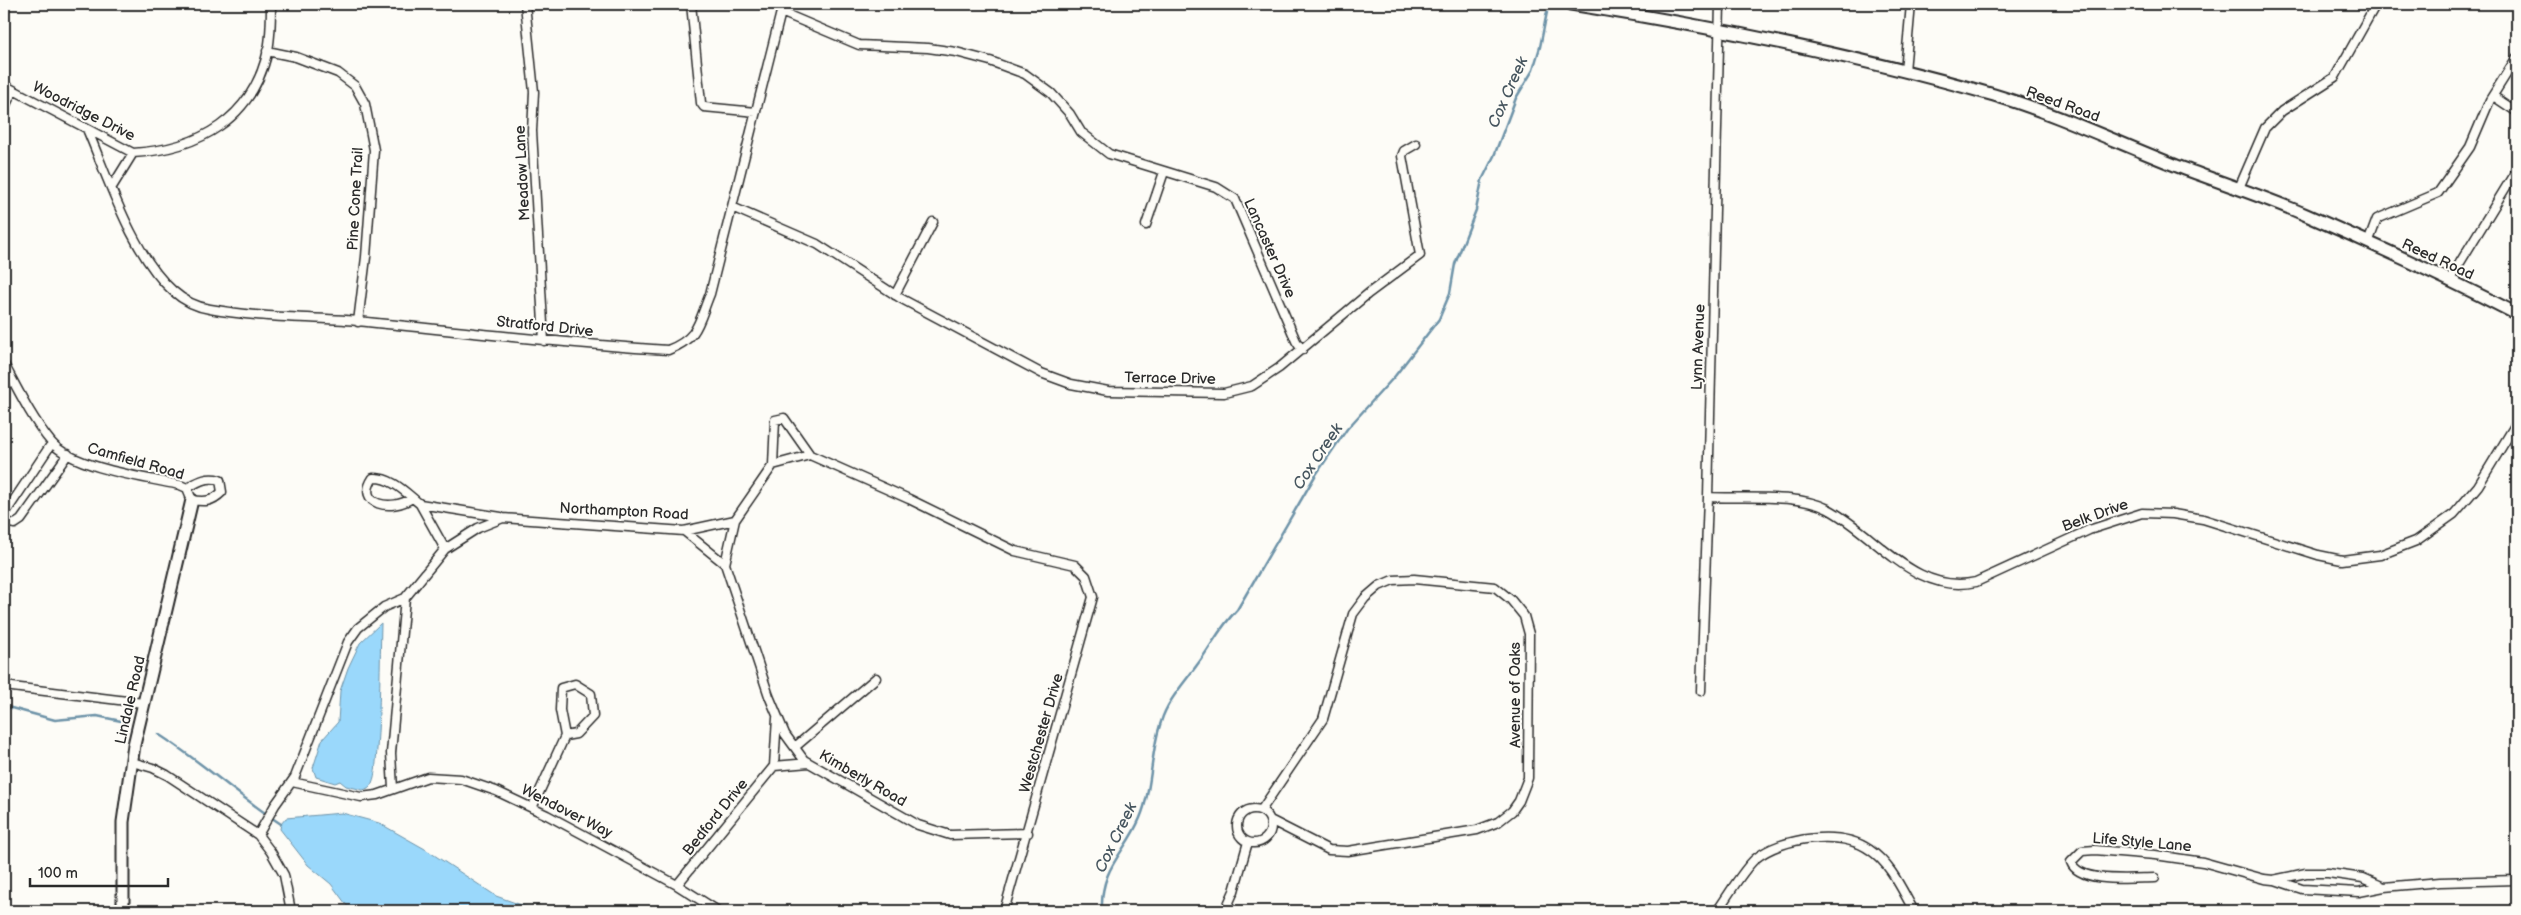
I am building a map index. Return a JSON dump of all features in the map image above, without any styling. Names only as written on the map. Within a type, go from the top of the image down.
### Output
[{"type":"street","name":"Woodridge Drive","points":[[4,85],[133,153],[153,152],[182,145],[202,138],[228,122],[252,92],[267,51],[272,4]]},
{"type":"street","name":"Meadow Lane","points":[[525,4],[534,92],[532,131],[544,341]]},
{"type":"street","points":[[690,4],[701,103],[704,107],[756,112]]},
{"type":"street","name":"Reed Road","points":[[1572,4],[1720,29],[1905,71],[1996,96],[2080,125],[2239,188],[2450,279],[2517,314]]},
{"type":"street","name":"Lynn Avenue","points":[[1701,691],[1708,497],[1720,4]]},
{"type":"street","points":[[1905,71],[1911,4]]},
{"type":"street","points":[[2239,188],[2265,128],[2282,111],[2335,77],[2376,4]]},
{"type":"street","name":"Stratford Drive","points":[[87,129],[142,252],[173,292],[188,302],[208,309],[544,341],[668,350],[681,345],[693,336],[710,294],[782,8]]},
{"type":"street","name":"Lancaster Drive","points":[[782,8],[858,45],[928,48],[956,52],[990,61],[1025,74],[1051,93],[1070,114],[1081,132],[1109,154],[1216,187],[1235,199],[1296,341],[1302,350]]},
{"type":"street","name":"Pine Cone Trail","points":[[267,51],[296,56],[338,73],[355,86],[365,104],[374,150],[366,257],[358,322]]},
{"type":"street","points":[[2368,243],[2377,220],[2438,193],[2470,147],[2492,96],[2517,57]]},
{"type":"street","points":[[4,109],[13,90]]},
{"type":"street","points":[[2492,96],[2517,112]]},
{"type":"street","name":"Terrace Drive","points":[[732,207],[817,244],[895,295],[1041,373],[1071,384],[1092,389],[1192,394],[1224,393],[1252,386],[1302,350],[1369,293],[1420,255],[1402,156],[1404,151],[1416,144]]},
{"type":"street","points":[[112,187],[133,153]]},
{"type":"street","points":[[2450,279],[2517,169]]},
{"type":"street","points":[[1146,226],[1164,172]]},
{"type":"street","points":[[895,295],[932,222]]},
{"type":"street","name":"Camfield Road","points":[[4,364],[25,402],[52,443],[68,454],[90,465],[186,488],[192,500]]},
{"type":"street","points":[[684,531],[725,564],[735,520],[774,465],[776,420],[784,418],[810,455],[774,465]]},
{"type":"street","name":"Belk Drive","points":[[1708,497],[1806,501],[1828,509],[1901,563],[1941,584],[1959,586],[1976,582],[2089,530],[2142,513],[2173,514],[2203,519],[2318,555],[2342,560],[2380,555],[2409,544],[2454,514],[2478,486],[2517,422]]},
{"type":"street","points":[[4,515],[52,443]]},
{"type":"street","name":"Camfield Road","points":[[4,522],[15,524],[21,520],[68,454]]},
{"type":"street","name":"Westchester Drive","points":[[810,455],[909,499],[1015,551],[1075,565],[1086,576],[1093,597],[1028,833],[1004,911]]},
{"type":"street","points":[[186,488],[202,479],[212,478],[220,480],[222,492],[215,498],[207,502],[192,500]]},
{"type":"street","points":[[412,498],[396,506],[385,506],[375,502],[368,494],[368,485],[373,478],[390,480],[420,504],[445,549]]},
{"type":"street","name":"Lindale Road","points":[[123,911],[123,822],[132,762],[143,703],[192,500]]},
{"type":"street","name":"Northampton Road","points":[[420,504],[503,518],[684,531],[735,520]]},
{"type":"street","name":"Northampton Road","points":[[258,835],[275,805],[292,782],[348,642],[358,628],[384,607],[405,598],[445,549],[478,528],[503,518]]},
{"type":"street","name":"Kimberly Road","points":[[725,564],[769,696],[785,734],[804,760],[918,825],[950,835],[1028,833]]},
{"type":"street","name":"Avenue of Oaks","points":[[1262,809],[1323,720],[1353,614],[1365,598],[1379,586],[1393,580],[1414,579],[1495,588],[1511,600],[1524,616],[1529,634],[1530,656],[1528,778],[1519,801],[1512,811],[1498,822],[1477,830],[1348,851],[1329,850],[1272,821]]},
{"type":"street","points":[[292,782],[361,797],[377,795],[393,789],[391,753],[405,598]]},
{"type":"street","points":[[795,747],[876,678]]},
{"type":"street","points":[[532,808],[565,736],[560,710],[561,688],[575,684],[591,694],[593,716],[576,734],[565,736]]},
{"type":"street","points":[[4,686],[143,703]]},
{"type":"street","points":[[778,716],[774,766],[809,763]]},
{"type":"street","points":[[132,762],[167,775],[258,835],[271,852],[284,876],[291,911]]},
{"type":"street","name":"Bedford Drive","points":[[677,885],[774,766]]},
{"type":"street","name":"Wendover Way","points":[[393,789],[428,777],[461,779],[496,791],[532,808],[677,885],[718,911]]},
{"type":"street","points":[[1262,809],[1272,821],[1266,837],[1261,842],[1248,842],[1238,833],[1237,820],[1246,810],[1262,809]]},
{"type":"street","points":[[1717,911],[1754,860],[1779,844],[1809,839],[1841,838],[1869,849],[1882,860],[1894,875],[1914,911]]},
{"type":"street","points":[[1225,911],[1234,891],[1248,842]]},
{"type":"street","name":"Life Style Lane","points":[[2155,878],[2084,875],[2073,868],[2071,862],[2082,851],[2095,850],[2155,855],[2203,862],[2302,889],[2359,892],[2384,887],[2440,882],[2517,880]]},
{"type":"street","name":"Life Style Lane","points":[[2273,880],[2306,873],[2328,873],[2363,878],[2384,887]]},
{"type":"water","points":[[381,623],[376,767],[372,783],[363,790],[346,786],[340,781],[335,783],[316,777],[313,768],[322,740],[338,722],[340,691],[348,668],[360,643]]},
{"type":"water","points":[[342,813],[379,823],[425,849],[496,896],[538,911],[351,911],[331,884],[308,865],[280,829],[281,824],[286,818]]},
{"type":"waterway","name":"Cox Creek","points":[[1102,911],[1102,896],[1109,872],[1134,831],[1144,806],[1157,734],[1167,707],[1220,630],[1237,610],[1315,476],[1347,429],[1395,376],[1439,319],[1450,293],[1455,264],[1476,210],[1482,180],[1494,156],[1516,98],[1533,70],[1547,12]]},
{"type":"waterway","points":[[4,706],[55,720],[97,716],[121,721]]},
{"type":"waterway","points":[[158,734],[281,824]]}]
